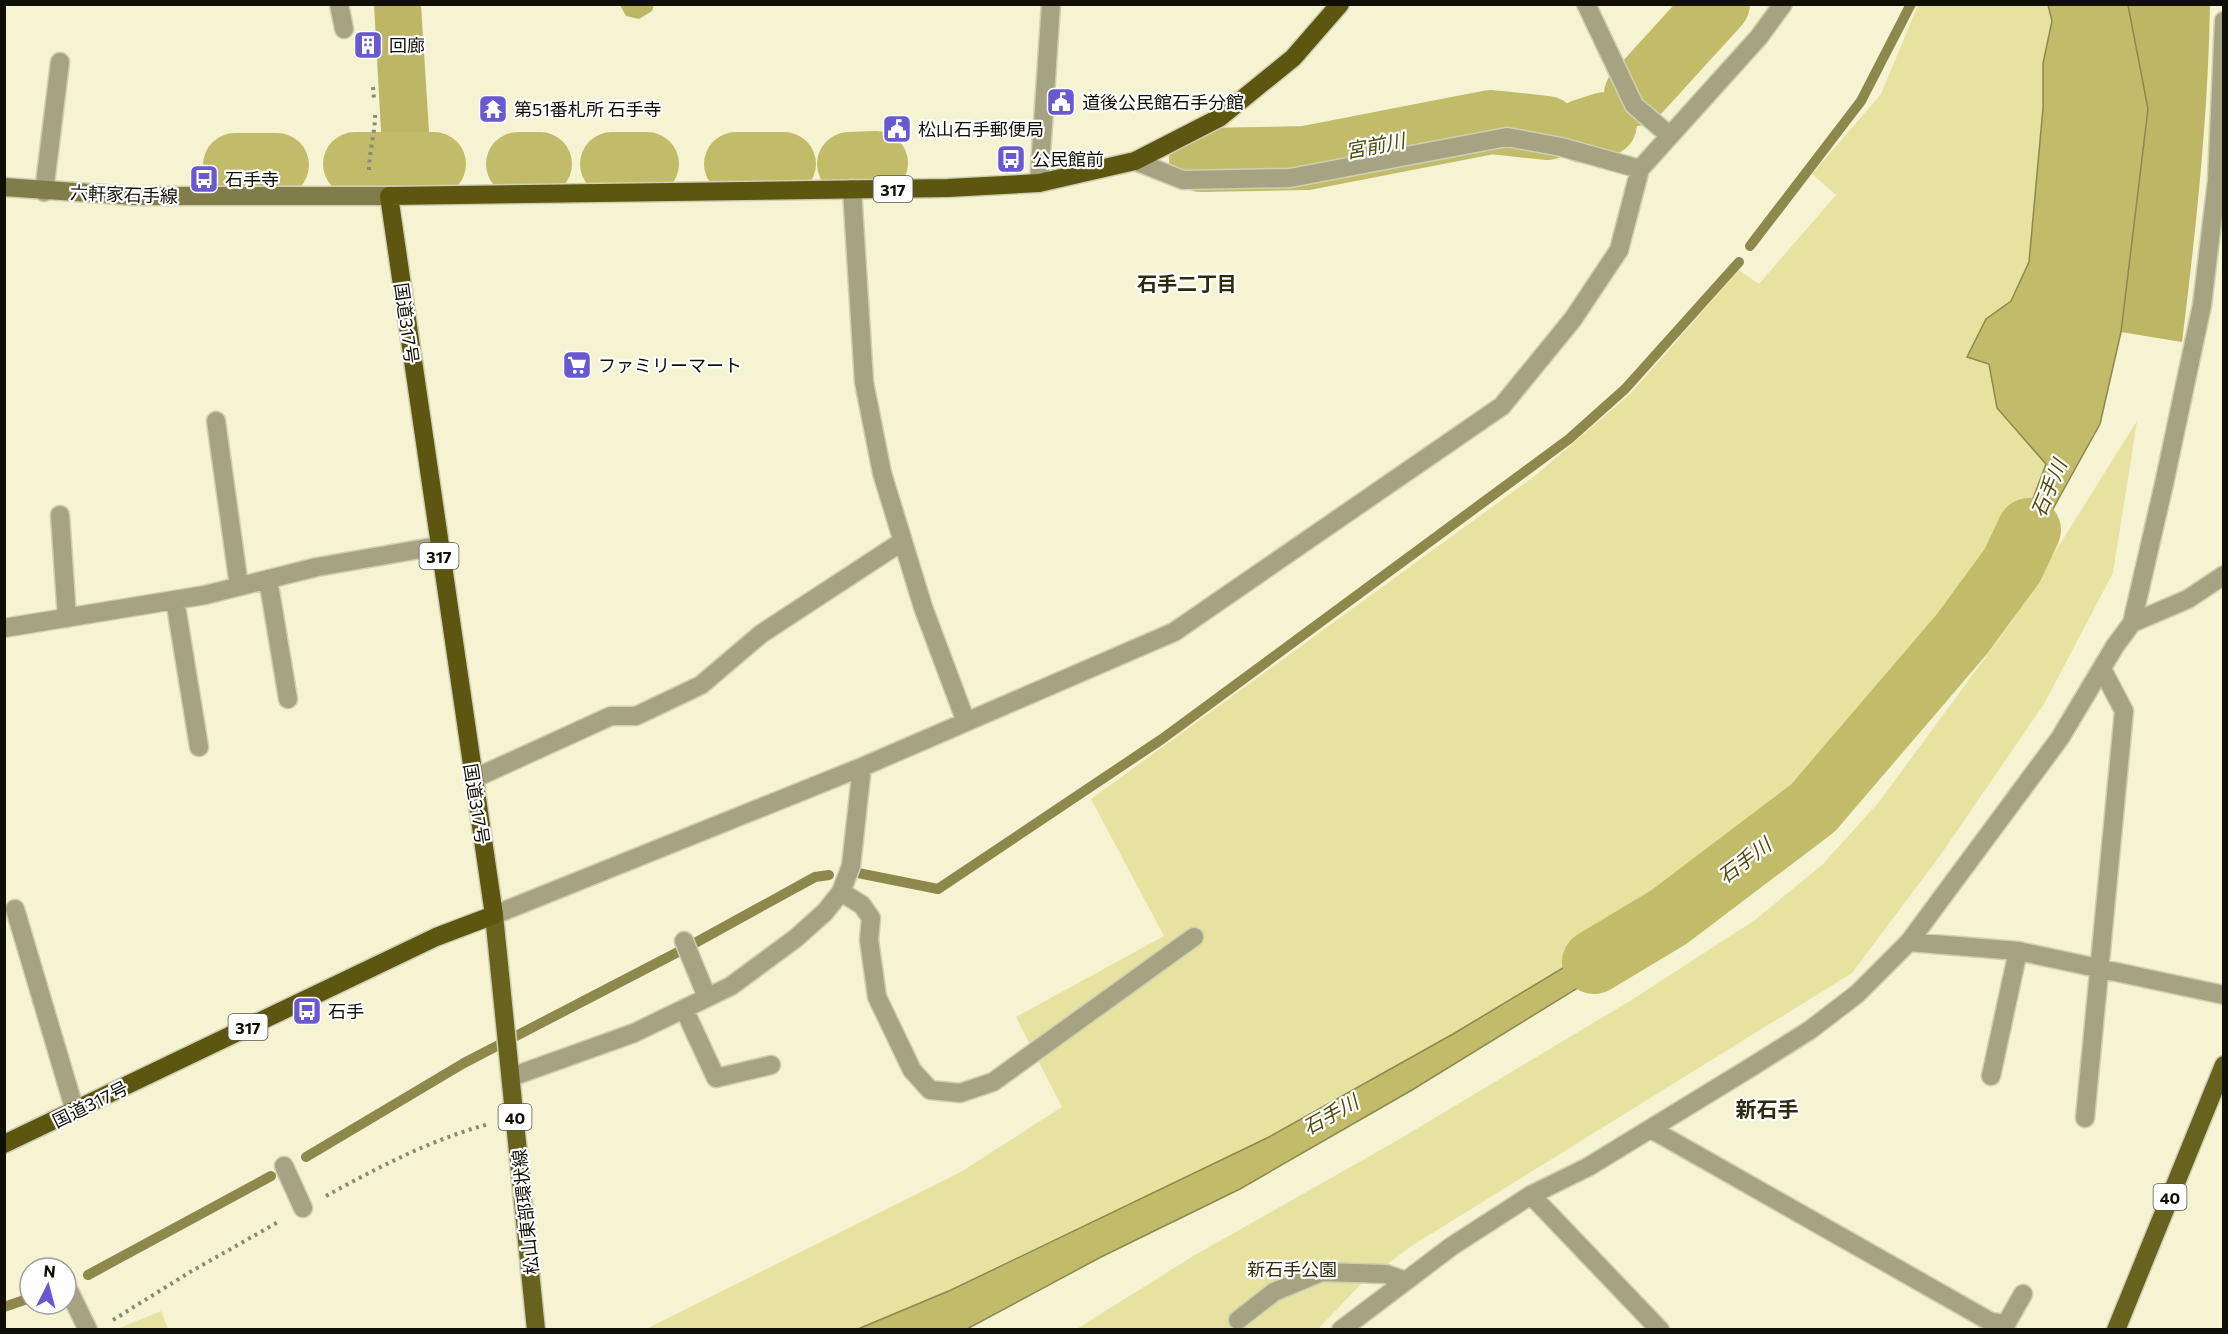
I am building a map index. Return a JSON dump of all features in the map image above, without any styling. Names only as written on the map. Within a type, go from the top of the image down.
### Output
[{"type":"highway","name":"317","points":[[389,196],[852,189],[1039,183],[1135,161],[1219,118],[1293,58],[1340,4]]},
{"type":"highway","name":"国道317号","points":[[4,1144],[436,937],[494,915],[438,546],[389,196]]},
{"type":"main road","name":"六軒家石手線","points":[[4,187],[44,192],[134,196],[389,196]]},
{"type":"main road","name":"松山東部環状線","points":[[494,915],[536,1324]]},
{"type":"main road","name":"40","points":[[2116,1329],[2223,1065]]},
{"type":"street","points":[[339,4],[344,29]]},
{"type":"street","points":[[1039,183],[1050,4]]},
{"type":"street","points":[[1586,4],[1634,105],[1670,136]]},
{"type":"street","points":[[494,915],[862,767],[1174,632],[1502,406],[1573,319],[1619,250],[1640,169],[1759,37],[1784,4]]},
{"type":"street","points":[[1341,1329],[1403,1280],[1531,1195],[1588,1167],[1651,1129],[1810,1030],[1857,994],[1909,942],[2060,738],[2132,623],[2202,304],[2222,129],[2223,21]]},
{"type":"street","points":[[44,192],[60,62]]},
{"type":"street","points":[[1135,161],[1184,180],[1290,178],[1507,137],[1561,147],[1640,169]]},
{"type":"street","points":[[852,189],[864,382],[882,473],[923,607],[966,722]]},
{"type":"street","points":[[216,421],[239,586]]},
{"type":"street","points":[[60,515],[67,618]]},
{"type":"street","points":[[473,778],[611,716],[636,716],[701,685],[761,634],[903,541]]},
{"type":"street","points":[[4,628],[175,600],[316,567],[438,546]]},
{"type":"street","points":[[2132,623],[2188,599],[2223,575]]},
{"type":"street","points":[[268,579],[288,699]]},
{"type":"street","points":[[175,600],[199,747]]},
{"type":"street","points":[[2085,1118],[2124,711],[2102,669]]},
{"type":"street","points":[[511,1077],[634,1033],[707,998],[731,986],[796,938],[825,912],[842,892],[851,866],[862,767]]},
{"type":"street","points":[[842,892],[862,905],[871,918],[869,940],[878,998],[912,1070],[930,1090],[960,1093],[993,1082],[1194,938]]},
{"type":"street","points":[[15,909],[75,1111]]},
{"type":"street","points":[[684,941],[707,998]]},
{"type":"street","points":[[1909,942],[2018,951],[2223,995]]},
{"type":"street","points":[[1991,1076],[2018,951]]},
{"type":"street","points":[[684,1009],[716,1078],[771,1065]]},
{"type":"street","points":[[1651,1129],[1991,1322],[2006,1324],[2023,1294]]},
{"type":"street","points":[[284,1166],[303,1208]]},
{"type":"street","points":[[1531,1195],[1660,1329]]},
{"type":"street","points":[[1238,1320],[1274,1292],[1322,1272],[1386,1274],[1403,1280]]},
{"type":"street","points":[[78,1309],[88,1329]]},
{"type":"path","points":[[373,87],[374,99]]},
{"type":"path","points":[[370,179],[369,152],[376,124],[375,111]]},
{"type":"green space","points":[[1918,5],[2048,5],[2052,21],[2043,63],[2043,108],[2029,262],[2011,301],[1986,319],[1967,357],[1989,363],[1997,408],[2046,464],[2031,504],[1985,603],[2014,579],[1981,627],[1824,817],[1633,954],[1668,918],[1616,936],[1453,1034],[1269,1137],[951,1290],[858,1329],[644,1330],[959,1173],[1062,1107],[1016,1017],[1164,936],[1091,799],[1536,475],[1630,394],[1739,270],[1759,284],[1836,195],[1812,174],[1881,94]]},
{"type":"green space","name":"新石手公園","points":[[2137,421],[2113,573],[2044,704],[1939,857],[1852,973],[1413,1245],[1362,1283],[1318,1329],[1075,1330],[1195,1255],[1398,1140],[1630,1001],[1755,920],[1823,864],[1879,802],[2010,624]]},
{"type":"green space","points":[[161,1311],[168,1329],[117,1329]]},
{"type":"shaded area","points":[[374,5],[421,5],[430,147],[382,149]]},
{"type":"shaded area","points":[[620,5],[654,5],[652,11],[639,19],[626,16]]},
{"type":"shaded area","points":[[2128,5],[2210,5],[2207,90],[2182,342],[2121,332],[2148,109]]},
{"type":"water","points":[[2048,5],[2128,5],[2148,109],[2121,332],[2100,424],[2014,579],[1984,605],[2031,504],[2046,464],[1997,408],[1989,364],[1967,357],[1986,319],[2011,301],[2029,262],[2043,108],[2043,63],[2052,21]]},
{"type":"water","points":[[1669,917],[1633,954],[1412,1090],[1240,1189],[1101,1257],[967,1329],[858,1329],[951,1290],[1269,1137],[1453,1034],[1616,936]]},
{"type":"waterway","name":"宮前川","points":[[1636,94],[1718,4]]},
{"type":"waterway","points":[[1750,246],[1861,101],[1911,4]]},
{"type":"waterway","name":"宮前川","points":[[1201,160],[1306,158],[1491,122],[1547,128]]},
{"type":"waterway","name":"宮前川","points":[[1583,131],[1605,124]]},
{"type":"waterway","name":"宮前川","points":[[849,164],[876,163]]},
{"type":"waterway","name":"宮前川","points":[[355,164],[434,164]]},
{"type":"waterway","name":"宮前川","points":[[518,164],[540,164]]},
{"type":"waterway","name":"宮前川","points":[[612,164],[647,164]]},
{"type":"waterway","name":"宮前川","points":[[736,164],[784,164]]},
{"type":"waterway","name":"宮前川","points":[[235,165],[277,165]]},
{"type":"waterway","points":[[858,873],[938,889],[1162,739],[1569,439],[1625,389],[1739,262]]},
{"type":"waterway","name":"石手川","points":[[1594,962],[1669,917],[1813,808],[1962,634],[2012,566],[2029,530]]},
{"type":"waterway","points":[[695,943],[815,877],[829,875]]},
{"type":"waterway","points":[[306,1157],[464,1063],[678,952]]},
{"type":"waterway","points":[[88,1275],[271,1176]]},
{"type":"waterway","points":[[4,1307],[18,1302]]},
{"type":"place","name":"回廊","points":[[368,45]]},
{"type":"place","name":"道後公民館石手分館","points":[[1061,102]]},
{"type":"place","name":"第51番札所 石手寺","points":[[493,109]]},
{"type":"place","name":"松山石手郵便局","points":[[897,129]]},
{"type":"place","name":"公民館前","points":[[1011,159]]},
{"type":"place","name":"石手寺","points":[[204,179]]},
{"type":"place","name":"ファミリーマート","points":[[577,365]]},
{"type":"place","name":"石手","points":[[307,1011]]},
{"type":"district","name":"石手二丁目","points":[[1187,283]]},
{"type":"district","name":"新石手","points":[[1767,1108]]}]
